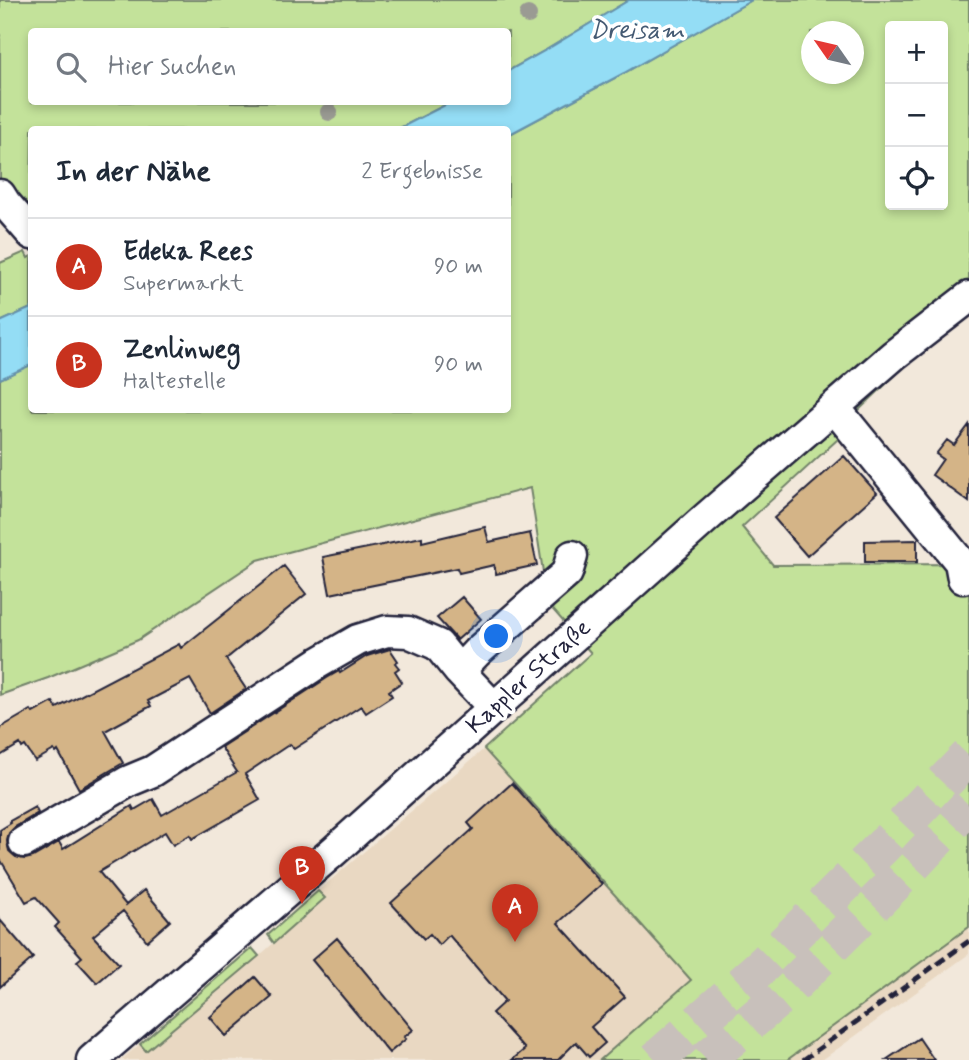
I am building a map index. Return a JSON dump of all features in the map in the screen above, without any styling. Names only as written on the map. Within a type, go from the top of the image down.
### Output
[{"type":"street","points":[[0,195],[28,229]]},
{"type":"street","name":"Kappler Straße","points":[[92,1060],[325,859],[707,517],[924,331],[969,297]]},
{"type":"street","points":[[834,407],[960,562],[963,578]]},
{"type":"street","points":[[459,671],[567,573],[572,556]]},
{"type":"street","points":[[24,842],[129,780],[153,771],[318,663],[358,640],[387,631],[408,632],[438,645],[494,708]]},
{"type":"shaded area","points":[[484,749],[692,980],[600,1060],[121,1060],[140,1044],[147,1051],[259,956],[324,899],[318,891]]},
{"type":"shaded area","points":[[969,927],[969,954],[822,1060],[787,1060]]},
{"type":"green space","points":[[0,0],[629,0],[511,69],[511,28],[28,28],[28,105],[445,105],[404,126],[28,126],[28,203],[9,199],[0,184]]},
{"type":"green space","points":[[752,0],[969,0],[969,317],[910,361],[858,411],[862,417],[742,527],[773,565],[969,564],[969,927],[787,1060],[600,1060],[691,980],[484,749],[591,653],[548,604],[530,488],[258,560],[138,640],[0,695],[0,379],[28,365],[28,413],[511,413],[511,133]]},
{"type":"green space","points":[[25,252],[28,258],[28,309],[0,322],[0,263]]},
{"type":"green space","points":[[318,891],[325,898],[274,943],[268,935]]},
{"type":"green space","points":[[252,948],[259,956],[146,1051],[140,1044]]},
{"type":"water","name":"Dreisam","points":[[629,0],[752,0],[511,133],[511,126],[404,126],[445,105],[511,105],[511,69]]},
{"type":"water","points":[[28,309],[28,366],[0,379],[0,322]]},
{"type":"building","points":[[969,425],[969,502],[932,475],[943,459],[936,454],[947,440],[954,445]]},
{"type":"building","points":[[844,456],[877,493],[807,556],[774,518]]},
{"type":"building","points":[[485,527],[489,542],[530,533],[537,565],[496,574],[494,565],[459,573],[457,568],[330,594],[323,557],[422,537],[422,542]]},
{"type":"building","points":[[917,540],[917,562],[865,562],[865,541]]},
{"type":"building","points":[[284,566],[306,594],[226,659],[246,689],[210,713],[190,679],[148,701],[151,706],[105,731],[123,763],[79,789],[58,751],[56,753],[54,750],[35,761],[25,746],[22,748],[20,744],[0,756],[0,728],[31,710],[33,713],[53,702],[57,708],[179,644],[181,648]]},
{"type":"building","points":[[462,597],[481,619],[457,640],[437,618]]},
{"type":"building","points":[[390,649],[398,661],[395,663],[399,668],[395,671],[402,682],[389,691],[392,696],[366,713],[361,706],[294,749],[290,744],[245,774],[260,800],[192,839],[190,835],[173,845],[165,832],[99,872],[126,905],[144,890],[170,921],[147,941],[123,911],[93,936],[119,964],[97,983],[77,961],[82,957],[55,927],[59,923],[36,897],[26,902],[0,859],[0,830],[35,807],[38,813],[15,827],[9,833],[7,841],[9,851],[16,857],[25,859],[59,842],[63,849],[132,806],[134,810],[153,799],[162,815],[237,772],[221,747],[339,671],[340,673],[367,656]]},
{"type":"building","points":[[512,783],[602,884],[558,923],[625,997],[591,1027],[605,1043],[589,1057],[576,1042],[558,1060],[512,1060],[525,1049],[492,1013],[505,1001],[449,935],[439,945],[430,934],[424,939],[391,903],[473,829],[468,823]]},
{"type":"building","points":[[0,920],[33,958],[0,987]]},
{"type":"building","points":[[337,938],[413,1030],[389,1053],[312,960]]},
{"type":"building","points":[[255,977],[272,997],[226,1036],[210,1017]]},
{"type":"building","points":[[919,1038],[934,1060],[886,1060]]},
{"type":"tunnel","points":[[656,1060],[764,964],[969,756]]},
{"type":"tunnel","points":[[706,1060],[787,991],[969,805]]},
{"type":"railway","points":[[803,1060],[969,941]]},
{"type":"place","name":"Zenlinweg","points":[[302,904]]},
{"type":"place","name":"Edeka Rees","points":[[515,942]]}]
